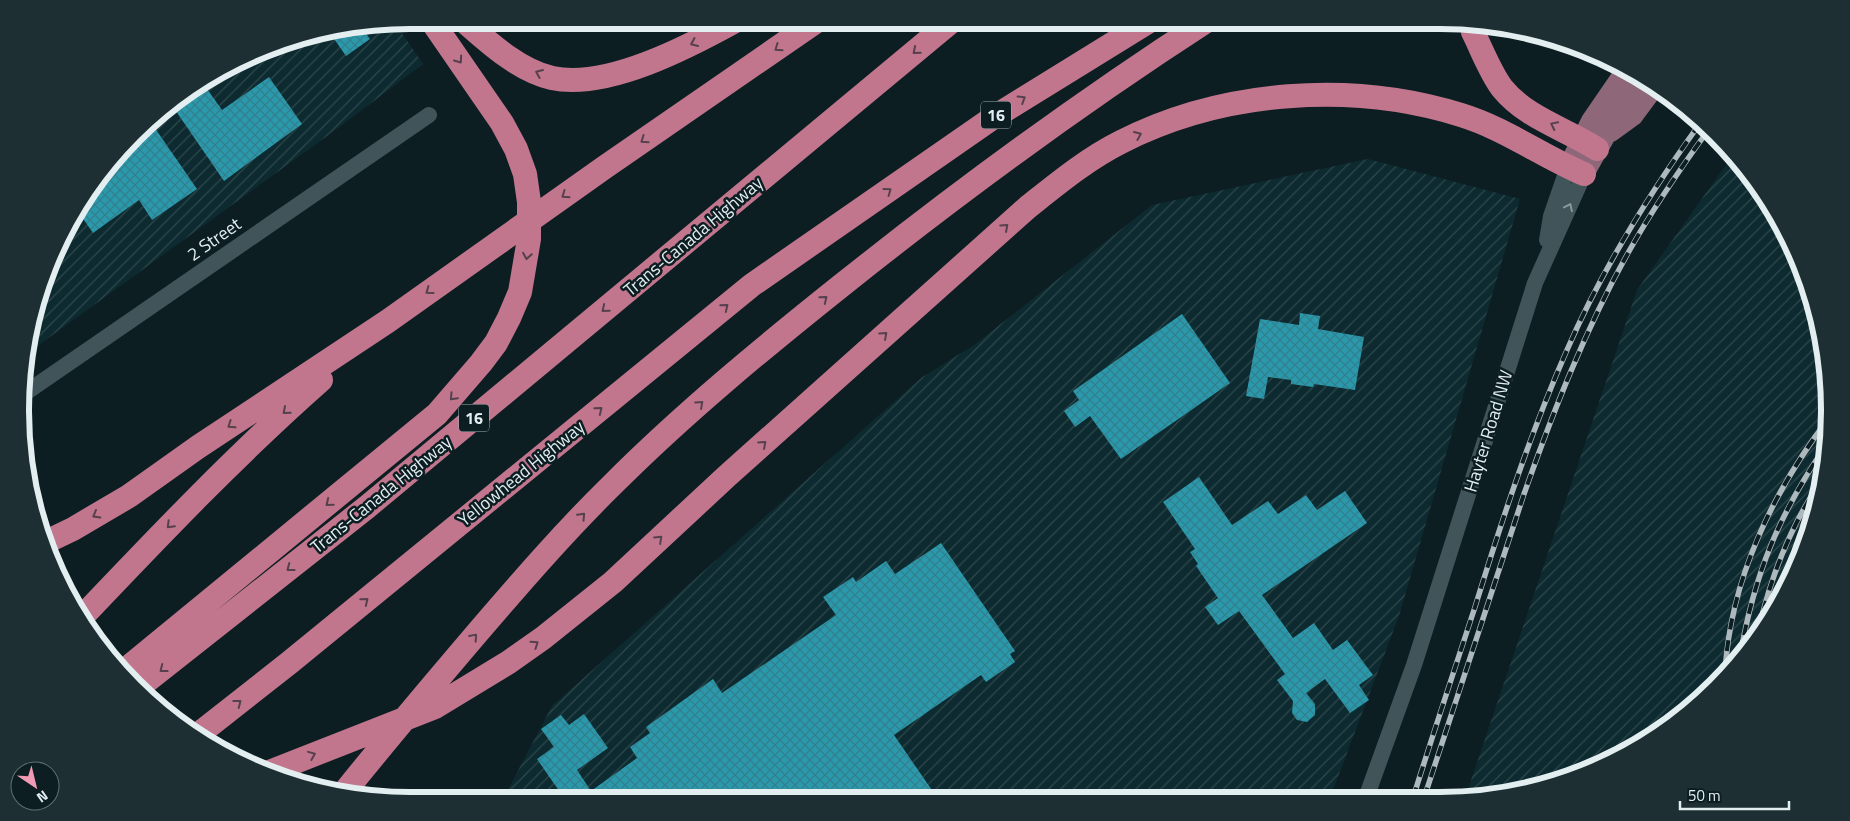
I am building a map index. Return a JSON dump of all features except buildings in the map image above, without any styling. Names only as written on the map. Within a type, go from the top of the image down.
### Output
[{"type":"highway","points":[[128,667],[437,414],[496,343],[509,318],[520,292],[529,239],[529,202],[525,174],[516,149],[502,123],[437,29]]},
{"type":"highway","points":[[474,29],[498,50],[528,68],[550,78],[574,81],[606,76],[668,55],[721,29]]},
{"type":"highway","points":[[51,539],[129,496],[198,447],[388,321],[605,167],[805,29]]},
{"type":"highway","name":"Trans-Canada Highway","points":[[144,683],[368,507],[942,29]]},
{"type":"highway","name":"Yellowhead Highway","points":[[203,731],[305,650],[752,285],[994,116],[1136,29]]},
{"type":"highway","points":[[349,787],[442,674],[537,564],[611,486],[659,440],[732,375],[909,231],[1000,162],[1194,29]]},
{"type":"highway","points":[[1473,31],[1502,88],[1526,111],[1594,142]]},
{"type":"highway","points":[[278,768],[435,706],[501,667],[543,638],[613,582],[727,476],[1028,207],[1074,170],[1121,142],[1178,118],[1224,104],[1312,95],[1384,97],[1419,103],[1463,115],[1508,135],[1576,171]]},
{"type":"highway","points":[[87,612],[273,422],[388,321]]},
{"type":"highway","points":[[344,786],[363,769]]},
{"type":"main road","points":[[1594,142],[1623,76]]},
{"type":"main road","points":[[1576,171],[1594,142],[1637,84]]},
{"type":"main road","points":[[1594,142],[1633,116],[1651,92]]},
{"type":"street","name":"2 Street","points":[[30,391],[429,115]]},
{"type":"street","name":"Hayter Road NW","points":[[1368,792],[1414,664],[1541,267],[1552,216],[1576,171]]},
{"type":"shaded area","points":[[399,29],[423,64],[334,131],[34,348],[49,288],[68,242],[80,220],[93,198],[123,159],[159,123],[198,93],[264,58],[288,49],[336,36]]},
{"type":"shaded area","points":[[1368,159],[1520,199],[1399,616],[1332,792],[507,792],[552,706],[921,378],[974,345],[1152,205]]},
{"type":"shaded area","points":[[1729,161],[1757,198],[1782,242],[1801,288],[1814,336],[1820,386],[1820,435],[1814,485],[1801,533],[1782,579],[1757,623],[1727,662],[1691,698],[1672,713],[1630,741],[1586,763],[1562,772],[1514,785],[1467,791],[1637,290]]},
{"type":"railway","points":[[1415,792],[1506,510],[1529,445],[1567,350],[1611,261],[1645,204],[1697,129]]},
{"type":"railway","points":[[1426,792],[1524,494],[1546,433],[1584,341],[1628,253],[1687,159],[1704,136]]},
{"type":"railway","points":[[1726,663],[1735,604],[1758,538],[1790,476],[1820,430]]},
{"type":"railway","points":[[1743,642],[1753,599],[1771,546],[1795,495],[1818,457]]},
{"type":"railway","points":[[1763,613],[1784,551],[1812,495]]}]
